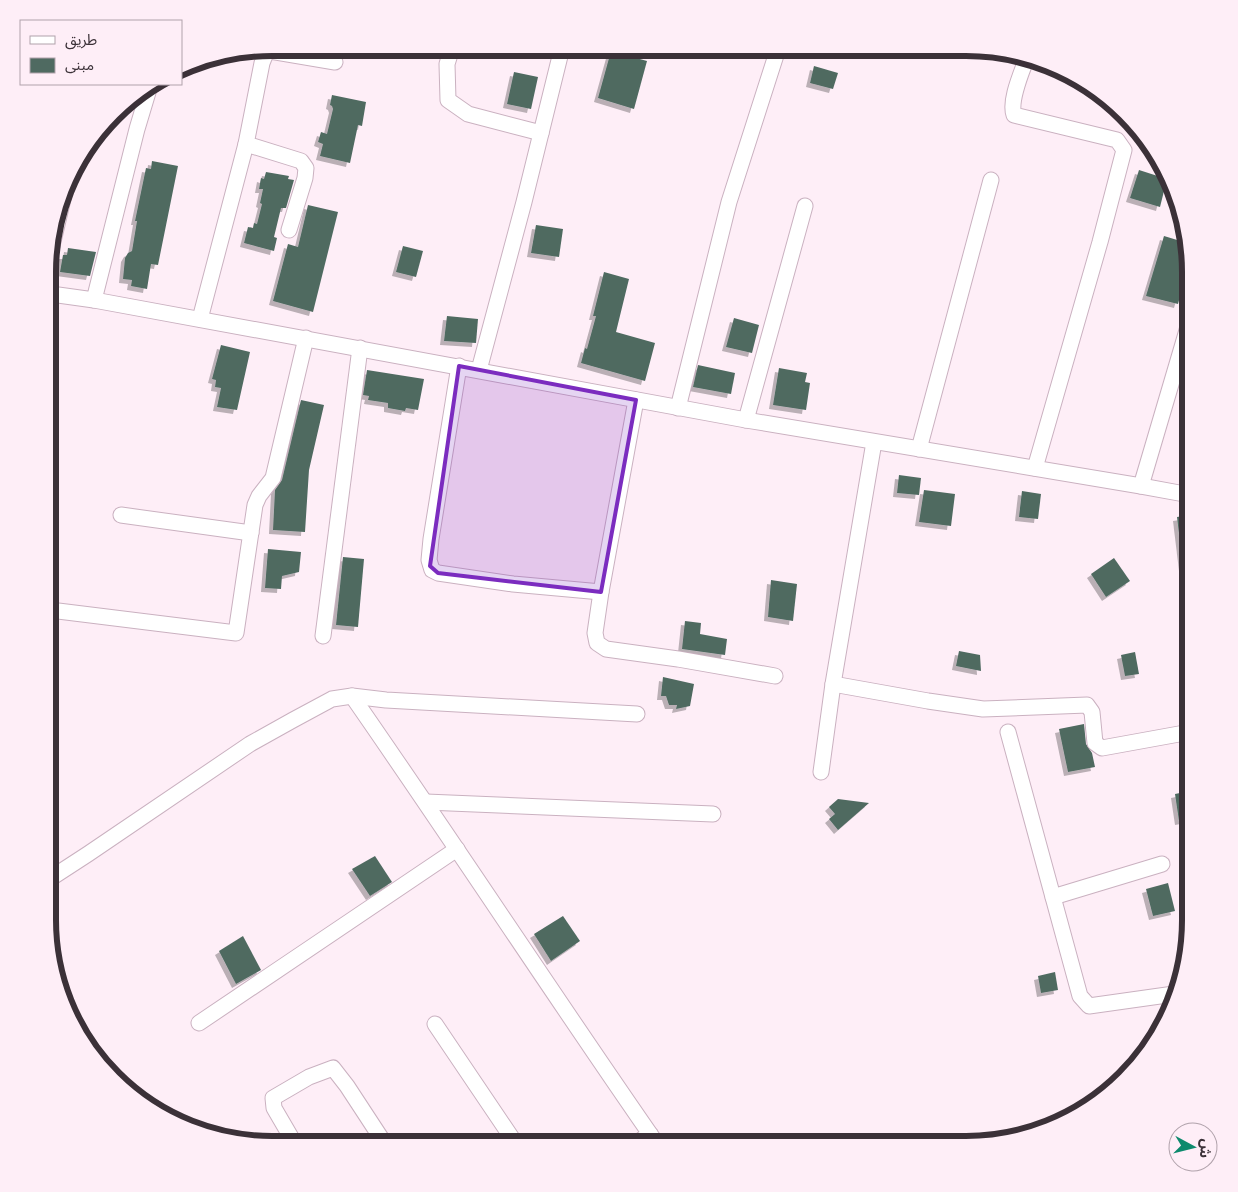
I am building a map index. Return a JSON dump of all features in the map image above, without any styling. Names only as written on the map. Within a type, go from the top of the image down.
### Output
[{"type":"street","points":[[302,56],[334,62]]},
{"type":"street","points":[[450,56],[447,64],[448,100],[468,114],[541,133]]},
{"type":"street","points":[[479,370],[560,56]]},
{"type":"street","points":[[678,408],[729,202],[776,56]]},
{"type":"street","points":[[200,319],[246,144],[265,57]]},
{"type":"street","points":[[1025,65],[1014,99],[1012,110],[1014,115],[1116,140],[1124,150],[1100,242],[1035,468]]},
{"type":"street","points":[[94,300],[147,97]]},
{"type":"street","points":[[246,144],[301,161],[306,168],[305,178],[289,230]]},
{"type":"street","points":[[918,449],[991,180]]},
{"type":"street","points":[[746,420],[805,206]]},
{"type":"street","points":[[56,295],[306,338],[678,408],[1182,494]]},
{"type":"street","points":[[56,611],[236,633],[255,505],[259,496],[273,478],[306,338]]},
{"type":"street","points":[[1141,486],[1182,347]]},
{"type":"street","points":[[323,636],[360,348]]},
{"type":"street","points":[[459,366],[431,539],[429,560],[432,570],[438,573],[513,584],[601,592]]},
{"type":"street","points":[[636,400],[601,592],[595,633],[597,643],[606,650],[678,659],[775,676]]},
{"type":"street","points":[[820,772],[874,442]]},
{"type":"street","points":[[121,515],[251,533]]},
{"type":"street","points":[[833,684],[928,702],[983,709],[1087,705],[1092,712],[1095,743],[1102,748],[1182,733]]},
{"type":"street","points":[[352,696],[652,1136]]},
{"type":"street","points":[[56,875],[250,744],[332,699],[352,696],[386,700],[637,714]]},
{"type":"street","points":[[1008,732],[1080,996],[1088,1006],[1168,995]]},
{"type":"street","points":[[426,802],[713,814]]},
{"type":"street","points":[[199,1023],[457,850]]},
{"type":"street","points":[[1052,897],[1162,864]]},
{"type":"street","points":[[434,1024],[511,1136]]},
{"type":"street","points":[[290,1136],[274,1108],[273,1098],[309,1077],[333,1068],[380,1136]]},
{"type":"highlighted area","points":[[459,366],[636,400],[601,592],[438,573],[430,566]]},
{"type":"building","points":[[610,56],[629,56],[647,61],[634,109],[598,98]]},
{"type":"building","points":[[814,66],[838,73],[833,89],[810,83]]},
{"type":"building","points":[[514,72],[538,77],[531,109],[507,104]]},
{"type":"building","points":[[332,95],[366,102],[362,126],[358,125],[350,163],[320,156],[323,144],[318,142],[321,132],[327,134],[333,109],[330,105]]},
{"type":"building","points":[[152,161],[178,166],[158,265],[151,264],[147,289],[131,286],[132,280],[123,279],[125,258],[132,251],[137,221],[135,221],[146,168],[151,169]]},
{"type":"building","points":[[1139,170],[1159,176],[1165,189],[1160,207],[1130,198]]},
{"type":"building","points":[[266,172],[289,176],[288,179],[294,180],[286,208],[281,208],[274,237],[277,238],[274,251],[244,243],[248,227],[253,228],[254,223],[257,224],[262,204],[260,203],[263,189],[259,189],[261,178],[264,179]]},
{"type":"building","points":[[308,205],[338,212],[313,312],[273,301],[288,244],[298,247]]},
{"type":"building","points":[[536,225],[563,229],[559,257],[531,253]]},
{"type":"building","points":[[1164,236],[1180,241],[1182,290],[1178,304],[1146,296]]},
{"type":"building","points":[[403,246],[423,251],[416,277],[396,272]]},
{"type":"building","points":[[68,248],[96,252],[90,276],[60,272],[63,255],[67,255]]},
{"type":"building","points":[[604,272],[629,279],[616,332],[655,343],[645,381],[581,363],[596,316],[593,316]]},
{"type":"building","points":[[447,316],[478,319],[476,343],[444,341]]},
{"type":"building","points":[[734,318],[759,325],[752,353],[726,347]]},
{"type":"building","points":[[221,345],[250,352],[237,410],[217,407],[221,388],[215,387],[216,380],[212,379]]},
{"type":"building","points":[[698,365],[735,373],[731,394],[693,387]]},
{"type":"building","points":[[779,368],[807,373],[805,382],[810,383],[806,410],[773,405]]},
{"type":"building","points":[[367,370],[424,379],[418,410],[406,408],[405,411],[388,408],[388,403],[368,400],[369,396],[363,395]]},
{"type":"building","points":[[301,400],[324,405],[309,470],[305,532],[273,530],[275,490],[282,480]]},
{"type":"building","points":[[899,475],[921,478],[919,495],[897,493]]},
{"type":"building","points":[[924,490],[955,494],[951,526],[919,522]]},
{"type":"building","points":[[1022,491],[1041,494],[1038,519],[1019,517]]},
{"type":"building","points":[[1182,516],[1182,559],[1177,517]]},
{"type":"building","points":[[268,549],[301,552],[299,572],[282,576],[281,589],[265,588]]},
{"type":"building","points":[[343,557],[364,559],[358,627],[336,625]]},
{"type":"building","points":[[1114,558],[1130,581],[1106,597],[1091,574]]},
{"type":"building","points":[[771,580],[797,584],[793,621],[768,617]]},
{"type":"building","points":[[685,621],[701,623],[700,634],[727,639],[725,655],[682,649]]},
{"type":"building","points":[[959,651],[980,655],[981,671],[956,666]]},
{"type":"building","points":[[1135,652],[1139,674],[1125,676],[1121,655]]},
{"type":"building","points":[[663,677],[694,684],[690,706],[676,709],[677,705],[669,705],[666,696],[661,696]]},
{"type":"building","points":[[1084,724],[1086,744],[1092,753],[1095,767],[1068,772],[1059,729]]},
{"type":"building","points":[[1182,793],[1182,820],[1179,821],[1175,794]]},
{"type":"building","points":[[838,799],[869,803],[838,830],[829,819],[835,814],[829,807]]},
{"type":"building","points":[[375,856],[392,882],[370,896],[352,869]]},
{"type":"building","points":[[1168,883],[1175,911],[1153,916],[1146,889]]},
{"type":"building","points":[[563,916],[580,941],[551,961],[534,934]]},
{"type":"building","points":[[243,936],[261,970],[236,984],[219,951]]},
{"type":"building","points":[[1055,972],[1058,990],[1041,993],[1038,976]]}]
